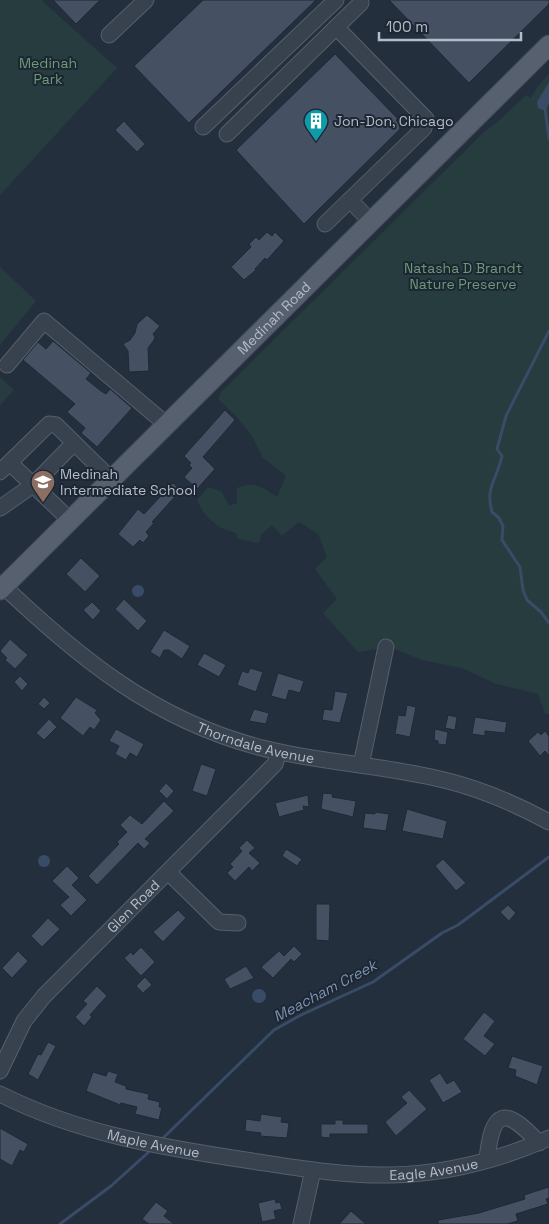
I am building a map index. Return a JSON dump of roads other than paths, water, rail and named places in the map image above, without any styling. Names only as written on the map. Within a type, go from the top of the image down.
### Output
[{"type":"main road","name":"Medinah Road","points":[[1,586],[167,425],[549,45]]},
{"type":"street","points":[[110,35],[146,0]]},
{"type":"street","points":[[203,127],[336,0]]},
{"type":"street","points":[[227,134],[361,3]]},
{"type":"street","points":[[325,224],[424,128],[426,119],[336,27]]},
{"type":"street","points":[[350,200],[371,222]]},
{"type":"street","points":[[7,366],[44,321],[167,425]]},
{"type":"street","points":[[70,520],[33,485],[5,468],[49,424],[56,425],[111,480]]},
{"type":"street","points":[[0,508],[33,485],[74,443]]},
{"type":"street","name":"Thorndale Avenue","points":[[1,586],[80,655],[116,682],[181,719],[218,734],[279,752],[437,778],[481,791],[549,822]]},
{"type":"street","points":[[361,765],[386,647]]},
{"type":"street","name":"Glen Road","points":[[0,1071],[24,1021],[44,996],[275,764],[279,752]]},
{"type":"street","points":[[168,872],[219,922],[238,923]]},
{"type":"street","name":"Maple Avenue","points":[[0,1094],[58,1119],[98,1132],[169,1148],[313,1170]]},
{"type":"street","points":[[487,1160],[493,1128],[502,1118],[509,1116],[544,1140]]},
{"type":"street","name":"Eagle Avenue","points":[[313,1170],[391,1175],[429,1172],[487,1160],[544,1140]]},
{"type":"street","points":[[301,1224],[313,1170]]},
{"type":"water","points":[[549,82],[549,103],[545,111],[538,108],[537,102]]},
{"type":"water","points":[[136,585],[140,585],[144,591],[140,597],[136,597],[132,593],[132,589]]},
{"type":"water","points":[[44,855],[50,861],[44,867],[38,861]]},
{"type":"water","points":[[256,989],[262,989],[266,996],[262,1003],[256,1003],[252,999],[252,993]]},
{"type":"waterway","name":"Meacham Creek","points":[[545,108],[549,139]]},
{"type":"waterway","name":"Meacham Creek","points":[[549,331],[506,416],[497,449],[502,456],[492,483],[490,496],[492,512],[499,518],[503,526],[502,540],[520,567],[523,590],[527,600],[541,612],[549,623]]},
{"type":"waterway","name":"Meacham Creek","points":[[161,1140],[274,1030],[301,1015],[373,982],[442,933],[458,925],[549,857]]},
{"type":"waterway","name":"Meacham Creek","points":[[60,1224],[111,1186],[151,1150]]},
{"type":"place","name":"Jon-Don, Chicago","points":[[316,142]]},
{"type":"place","name":"Medinah Intermediate School","points":[[43,503]]},
{"type":"park label","name":"Medinah Park","points":[[48,72]]},
{"type":"park label","name":"Natasha D Brandt Nature Preserve","points":[[463,276]]}]
